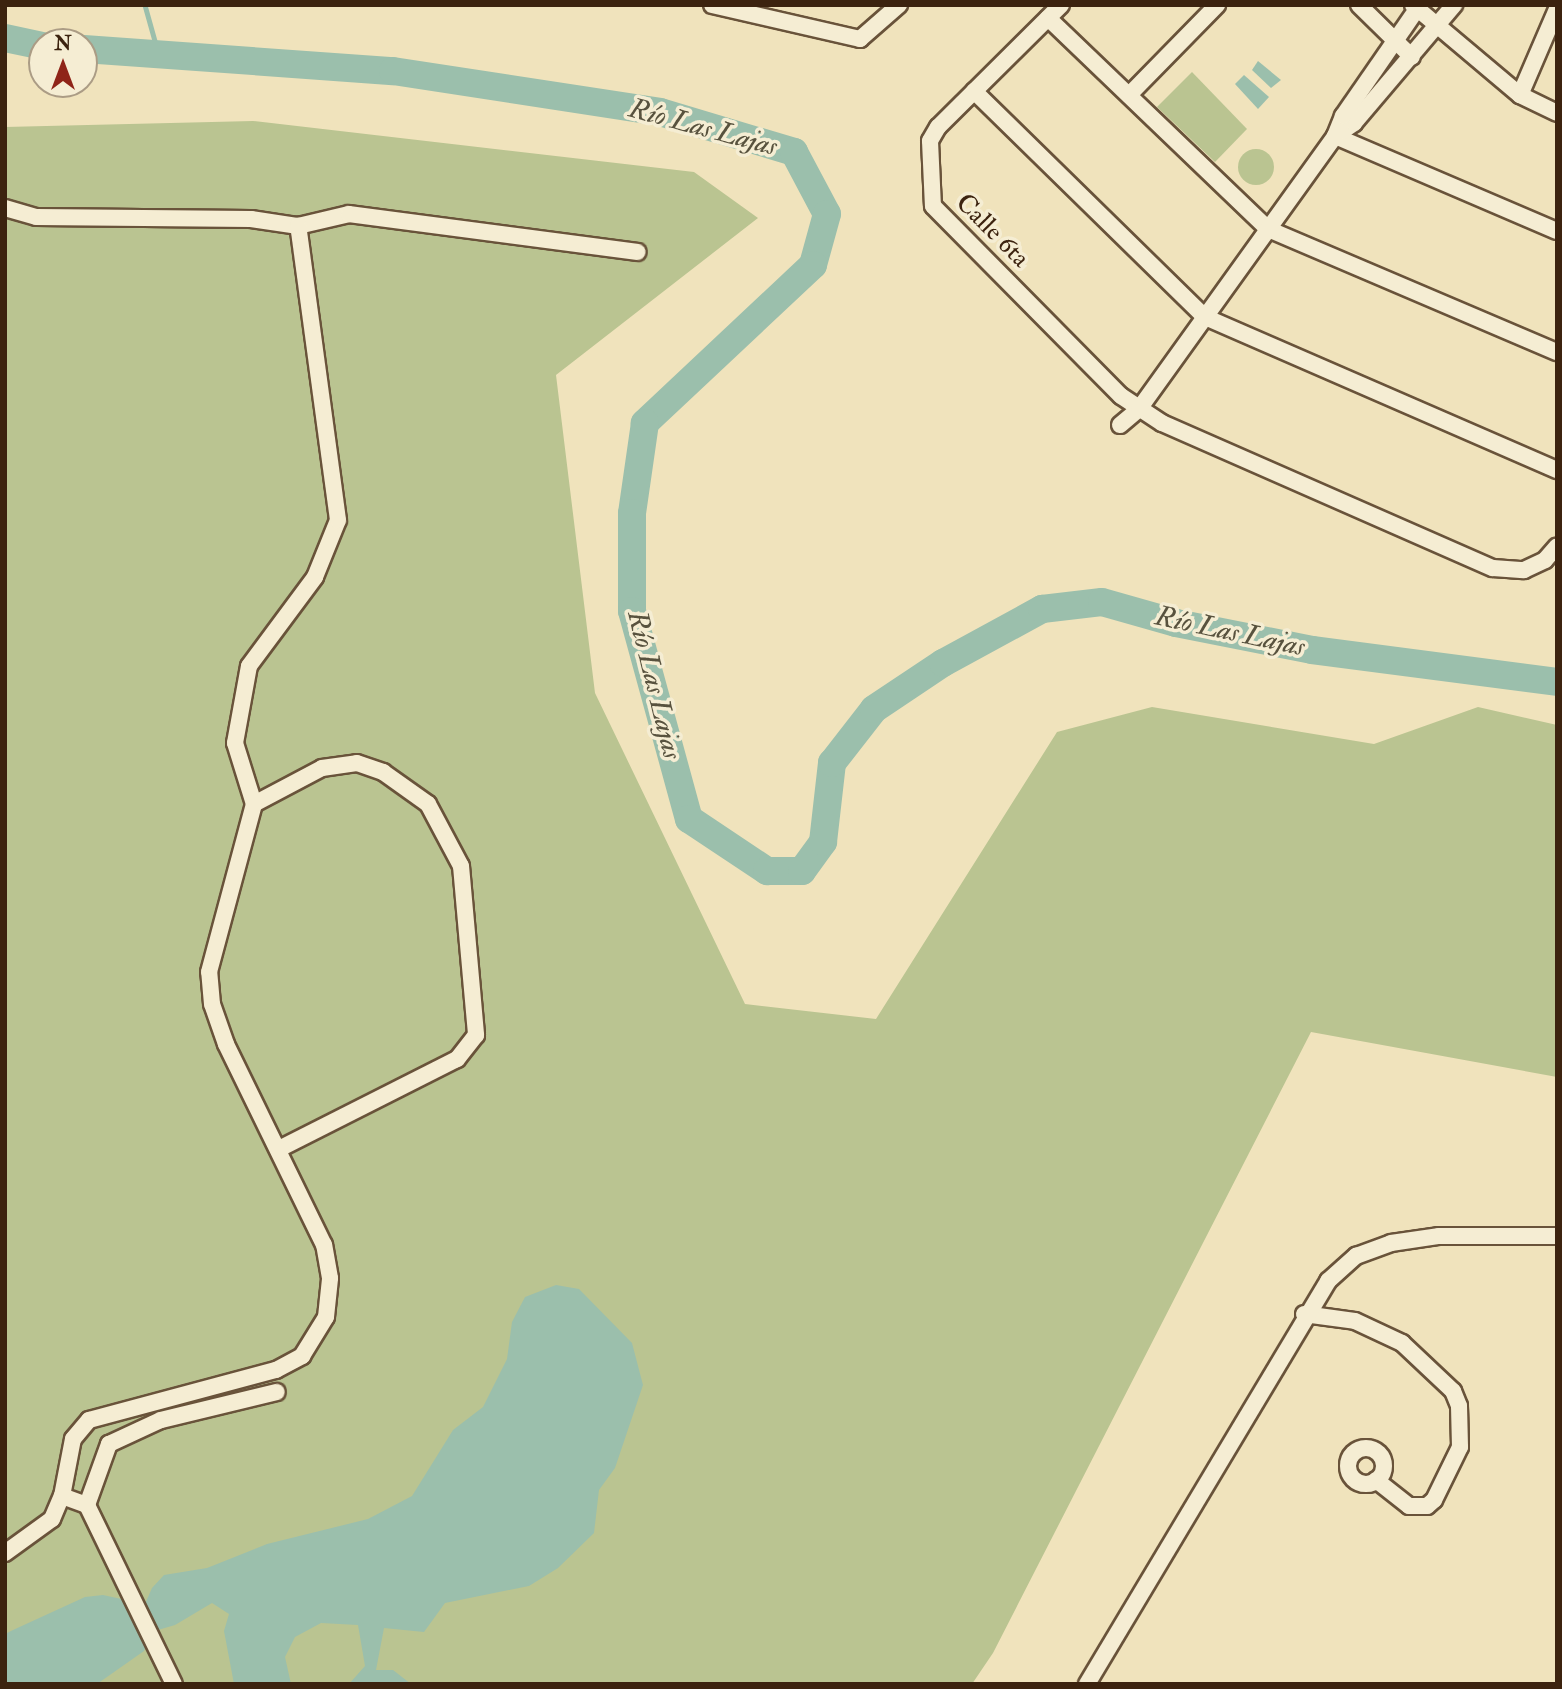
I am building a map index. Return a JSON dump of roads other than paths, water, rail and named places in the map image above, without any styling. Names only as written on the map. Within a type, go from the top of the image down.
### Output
[{"type":"street","points":[[712,5],[860,40],[899,5]]},
{"type":"street","name":"Calle 6ta","points":[[1061,5],[974,91],[930,141],[933,206],[1121,396],[1162,423],[1493,568],[1524,570],[1557,547]]},
{"type":"street","points":[[1129,95],[1217,5]]},
{"type":"street","points":[[1359,5],[1412,57]]},
{"type":"street","points":[[1335,136],[1354,123],[1438,28],[1454,5]]},
{"type":"street","points":[[1119,425],[1139,409],[1335,136],[1343,116],[1417,7],[1438,28],[1520,95],[1557,113]]},
{"type":"street","points":[[1520,95],[1557,9]]},
{"type":"street","points":[[1048,18],[1268,229],[1557,352]]},
{"type":"street","points":[[974,91],[1205,317],[1557,470]]},
{"type":"street","points":[[1335,136],[1557,231]]},
{"type":"street","points":[[5,208],[36,217],[251,219],[298,226],[349,214],[638,252]]},
{"type":"street","points":[[5,1553],[52,1520],[62,1496],[73,1439],[89,1420],[233,1384],[303,1356],[326,1317],[330,1279],[324,1245],[226,1044],[212,1004],[209,972],[254,804],[235,743],[248,666],[315,577],[338,520],[298,226]]},
{"type":"street","points":[[254,804],[322,768],[357,763],[383,772],[428,804],[461,866],[476,1035],[457,1059],[279,1149]]},
{"type":"street","points":[[1087,1684],[1304,1314],[1328,1281],[1356,1256],[1391,1243],[1439,1236],[1557,1236]]},
{"type":"street","points":[[1304,1314],[1355,1321],[1402,1343],[1453,1391],[1459,1406],[1460,1447],[1434,1500],[1427,1506],[1409,1506],[1376,1480]]},
{"type":"street","points":[[87,1505],[110,1444],[160,1420],[277,1392]]},
{"type":"street","points":[[62,1496],[87,1505],[174,1684]]},
{"type":"waterway","points":[[145,5],[159,55]]},
{"type":"waterway","name":"Río Las Lajas","points":[[5,38],[28,43]]},
{"type":"waterway","name":"Río Las Lajas","points":[[98,50],[393,71],[660,112],[794,152],[827,214],[813,265],[645,423],[632,513],[632,611],[689,819],[767,871],[802,871],[823,842],[832,763],[874,709],[943,663],[1042,609],[1102,602],[1176,623],[1312,650],[1557,682]]}]
